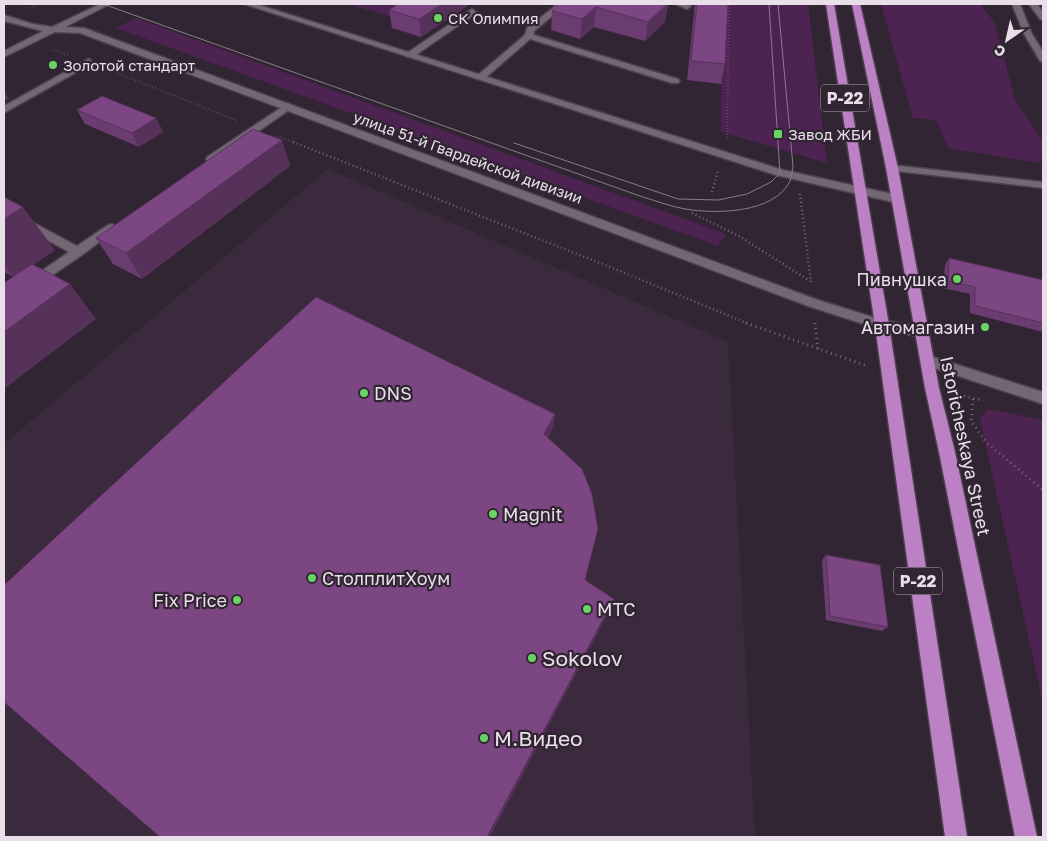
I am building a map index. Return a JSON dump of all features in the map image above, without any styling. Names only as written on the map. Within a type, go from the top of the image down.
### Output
[{"type":"highway","name":"Р-22","points":[[830,4],[882,325],[956,837]]},
{"type":"highway","name":"Istoricheskaya Street","points":[[856,4],[892,168],[927,360],[1026,837]]},
{"type":"main road","points":[[4,54],[106,4]]},
{"type":"main road","points":[[248,4],[798,179],[897,199]]},
{"type":"main road","points":[[481,77],[529,36],[530,30],[563,4]]},
{"type":"main road","points":[[1016,4],[1028,34],[1043,59]]},
{"type":"main road","points":[[1034,4],[1043,17]]},
{"type":"main road","points":[[410,55],[472,12]]},
{"type":"main road","name":"улица 51-й Гвардейской дивизии","points":[[4,18],[33,28],[81,30],[813,303],[882,325],[922,332]]},
{"type":"main road","points":[[529,36],[675,81]]},
{"type":"main road","points":[[4,110],[88,62]]},
{"type":"main road","points":[[199,167],[288,106]]},
{"type":"main road","points":[[892,168],[1042,185]]},
{"type":"main road","points":[[4,211],[78,252]]},
{"type":"main road","points":[[5,300],[118,223]]},
{"type":"main road","points":[[927,360],[1043,398]]},
{"type":"path","points":[[727,144],[729,4]]},
{"type":"path","points":[[30,41],[88,62],[818,350],[888,373]]},
{"type":"path","points":[[798,179],[818,350]]},
{"type":"path","points":[[692,213],[739,236],[810,281]]},
{"type":"path","points":[[973,399],[971,420],[986,442],[1043,490]]},
{"type":"shaded area","points":[[348,4],[412,4],[392,17]]},
{"type":"shaded area","points":[[724,4],[808,4],[827,163],[721,132]]},
{"type":"shaded area","points":[[881,4],[980,4],[995,23],[1015,100],[1043,141],[1043,154],[1040,163],[948,148],[936,120],[913,118]]},
{"type":"shaded area","points":[[136,18],[726,234],[718,246],[116,28]]},
{"type":"shaded area","points":[[328,169],[728,342],[755,837],[4,837],[4,444]]},
{"type":"shaded area","points":[[988,409],[1043,420],[1043,703],[980,419]]},
{"type":"building","points":[[398,4],[442,4],[419,19],[389,10]]},
{"type":"building","points":[[560,4],[667,4],[648,22],[596,7],[582,19],[552,11]]},
{"type":"building","points":[[697,4],[728,4],[725,64],[691,61]]},
{"type":"building","points":[[102,96],[156,118],[132,133],[77,110]]},
{"type":"building","points":[[253,129],[282,140],[126,253],[96,238]]},
{"type":"building","points":[[4,197],[23,207],[4,219]]},
{"type":"building","points":[[949,258],[1043,280],[1043,323],[975,306],[975,287],[948,281]]},
{"type":"building","points":[[32,264],[70,284],[4,332],[4,283]]},
{"type":"building","name":"СтолплитХоум","points":[[316,297],[555,414],[544,434],[582,469],[592,494],[598,529],[585,580],[614,599],[487,837],[160,837],[4,702],[4,585]]},
{"type":"building","points":[[826,555],[880,565],[888,627],[830,616]]},
{"type":"tram line","points":[[103,4],[637,195],[679,208],[697,211],[727,211],[758,206],[782,192],[791,179],[793,166],[778,4]]},
{"type":"tram line","points":[[514,143],[678,199],[718,200],[747,194],[771,182],[780,173],[769,4]]},
{"type":"place","name":"СК Олимпия","points":[[438,18]]},
{"type":"place","name":"Золотой стандарт","points":[[53,65]]},
{"type":"place","name":"Завод ЖБИ","points":[[778,134]]},
{"type":"place","name":"Пивнушка","points":[[957,279]]},
{"type":"place","name":"Автомагазин","points":[[985,327]]},
{"type":"place","name":"DNS","points":[[364,393]]},
{"type":"place","name":"Magnit","points":[[493,514]]},
{"type":"place","name":"СтолплитХоум","points":[[312,578]]},
{"type":"place","name":"Fix Price","points":[[237,600]]},
{"type":"place","name":"МТС","points":[[587,609]]},
{"type":"place","name":"Sokolov","points":[[532,658]]},
{"type":"place","name":"M.Видео","points":[[484,738]]}]
